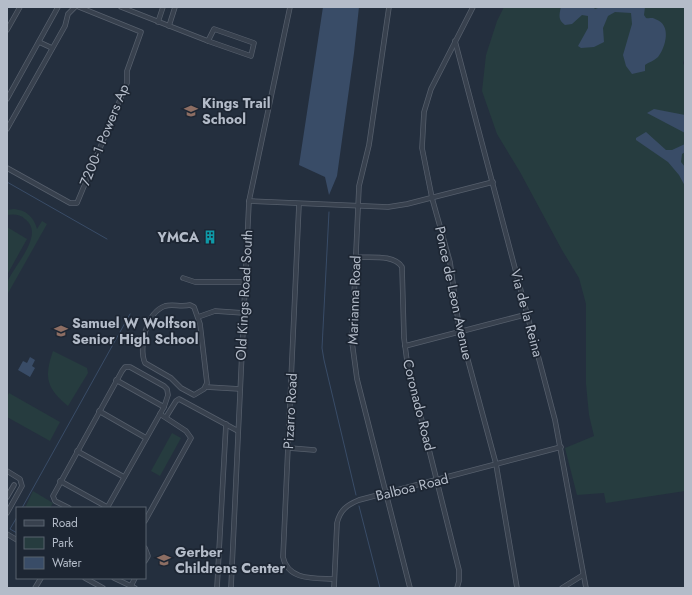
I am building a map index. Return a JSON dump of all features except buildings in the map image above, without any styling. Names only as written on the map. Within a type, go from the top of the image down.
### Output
[{"type":"street","points":[[7,30],[20,7]]},
{"type":"street","points":[[7,98],[58,7]]},
{"type":"street","points":[[7,129],[65,26],[68,14],[75,7]]},
{"type":"street","name":"7200-1 Powers Ap","points":[[7,168],[70,203],[77,203],[127,83],[127,71],[141,32],[79,7]]},
{"type":"street","points":[[121,7],[208,41],[251,56],[254,43],[214,29],[208,41]]},
{"type":"street","points":[[158,22],[163,7]]},
{"type":"street","points":[[169,26],[175,7]]},
{"type":"street","name":"Old Kings Road South","points":[[231,588],[249,202],[290,7]]},
{"type":"street","name":"Marianna Road","points":[[389,7],[369,145],[359,186],[352,329],[354,361],[410,588]]},
{"type":"street","name":"Ponce de Leon Avenue","points":[[473,7],[431,89],[424,112],[422,148],[432,198],[447,247],[460,332],[496,464],[517,588]]},
{"type":"street","name":"Via de la Reina","points":[[455,41],[528,314],[561,447],[586,588]]},
{"type":"street","points":[[39,42],[52,48]]},
{"type":"street","points":[[249,202],[396,206],[493,182]]},
{"type":"street","name":"Pizarro Road","points":[[299,204],[283,554],[285,562],[291,572],[298,576],[334,579]]},
{"type":"street","name":"Coronado Road","points":[[356,257],[391,259],[398,261],[402,267],[405,346],[460,570],[457,588]]},
{"type":"street","points":[[183,278],[195,282],[245,282]]},
{"type":"street","points":[[206,387],[204,350],[198,317],[194,307],[190,305],[163,307],[153,316],[144,335],[143,351],[145,363],[171,378],[178,386],[190,394],[194,395],[206,387],[240,389]]},
{"type":"street","points":[[198,317],[216,311],[244,313]]},
{"type":"street","points":[[405,346],[528,314]]},
{"type":"street","points":[[67,507],[55,501],[52,496],[116,380],[123,369],[130,367],[164,386],[168,391],[168,395],[164,407],[108,507]]},
{"type":"street","points":[[116,380],[164,407]]},
{"type":"street","points":[[166,417],[176,401],[179,399],[238,431]]},
{"type":"street","points":[[99,412],[146,438]]},
{"type":"street","points":[[146,519],[191,438],[191,436],[160,414]]},
{"type":"street","points":[[218,588],[226,424]]},
{"type":"street","name":"Balboa Road","points":[[334,588],[337,523],[342,510],[352,503],[561,447]]},
{"type":"street","points":[[289,448],[314,450]]},
{"type":"street","points":[[77,451],[124,477]]},
{"type":"street","points":[[7,471],[20,479],[22,486],[7,513]]},
{"type":"street","points":[[60,481],[105,507]]},
{"type":"street","points":[[7,497],[14,485]]},
{"type":"street","points":[[7,534],[16,539]]},
{"type":"street","points":[[562,588],[583,575]]},
{"type":"street","points":[[35,588],[40,579]]},
{"type":"street","points":[[87,579],[103,588]]},
{"type":"street","points":[[116,579],[132,588]]},
{"type":"green space","points":[[504,7],[685,7],[685,57],[683,63],[685,67],[685,491],[606,503],[604,493],[577,495],[565,448],[594,436],[589,415],[586,384],[586,304],[579,278],[497,134],[482,91],[486,55],[497,21]]},
{"type":"green space","points":[[14,209],[29,215],[34,221],[37,229],[42,221],[47,224],[7,295],[7,283],[26,251],[32,233],[31,226],[23,217],[12,214],[7,215],[7,210]]},
{"type":"green space","points":[[7,227],[27,239],[7,275]]},
{"type":"green space","points":[[53,351],[87,368],[88,373],[68,406],[51,388],[49,382],[48,368]]},
{"type":"green space","points":[[9,393],[60,422],[50,441],[7,417],[7,397]]},
{"type":"green space","points":[[172,433],[181,438],[160,476],[151,471]]},
{"type":"green space","points":[[33,491],[53,503],[51,507],[25,507]]},
{"type":"water","points":[[323,7],[359,7],[337,176],[329,195],[325,177],[299,165]]},
{"type":"water","points":[[561,7],[593,7],[595,9],[601,7],[645,7],[644,15],[646,18],[654,18],[664,26],[666,31],[665,42],[661,53],[655,60],[645,65],[645,71],[632,74],[626,66],[623,55],[632,24],[631,13],[615,12],[608,16],[603,28],[604,42],[594,47],[581,48],[578,46],[588,28],[588,16],[582,15],[572,24],[565,25],[561,21],[560,17]]},
{"type":"water","points":[[654,109],[685,115],[685,133],[647,113]]},
{"type":"water","points":[[646,132],[666,150],[672,150],[685,144],[685,152],[682,154],[681,162],[685,167],[685,186],[679,175],[668,162],[636,140],[636,138]]},
{"type":"water","points":[[30,357],[35,360],[32,366],[35,368],[30,377],[18,370],[23,361],[27,363]]},
{"type":"waterway","points":[[7,182],[107,239]]},
{"type":"waterway","points":[[329,212],[322,348],[356,495]]},
{"type":"waterway","points":[[23,507],[130,314]]},
{"type":"waterway","points":[[359,506],[380,588]]},
{"type":"waterway","points":[[16,519],[10,529],[16,532]]},
{"type":"place","name":"Kings Trail School","points":[[191,111]]},
{"type":"place","name":"YMCA","points":[[210,237]]},
{"type":"place","name":"Samuel W Wolfson Senior High School","points":[[61,331]]},
{"type":"place","name":"Gerber Childrens Center","points":[[164,560]]}]
